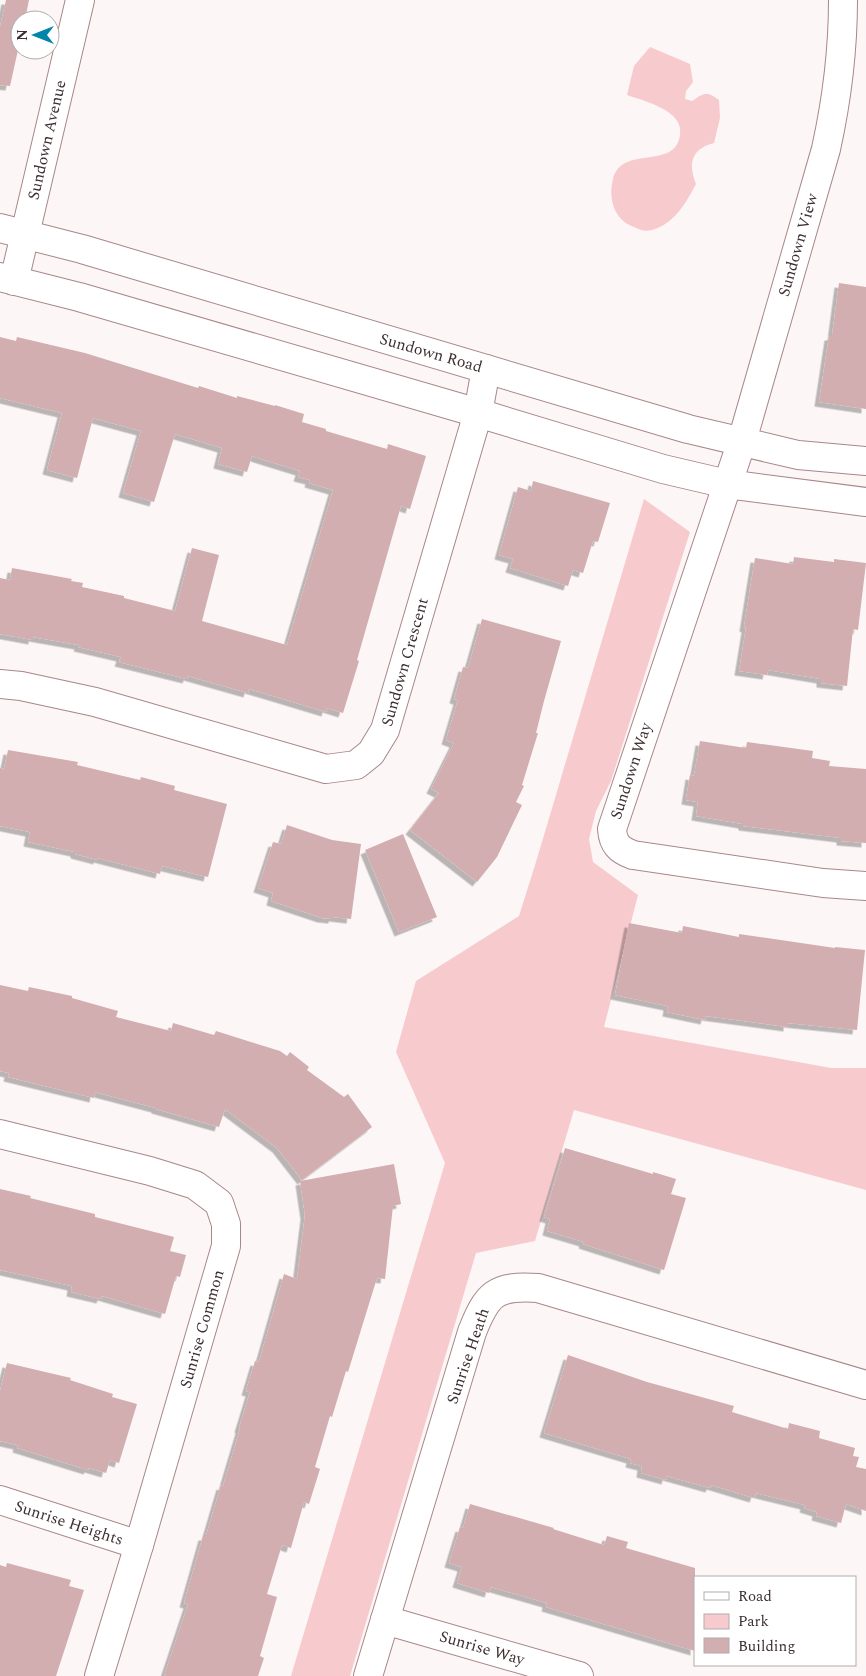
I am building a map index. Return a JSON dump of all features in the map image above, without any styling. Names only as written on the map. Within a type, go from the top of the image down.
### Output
[{"type":"street","name":"Sundown Avenue","points":[[7,279],[12,231],[80,0]]},
{"type":"street","name":"Sundown View","points":[[727,484],[742,441],[826,149],[836,103],[842,52],[843,0]]},
{"type":"street","name":"Sundown Road","points":[[12,231],[82,249],[673,424],[798,455],[866,461]]},
{"type":"street","points":[[7,279],[79,297],[478,413],[662,469],[727,484],[866,502]]},
{"type":"street","name":"Sundown Crescent","points":[[0,684],[21,686],[95,702],[326,769],[356,765],[371,753],[385,730],[478,413],[486,369]]},
{"type":"street","name":"Sundown Way","points":[[727,484],[614,821],[612,829],[614,842],[619,848],[633,855],[823,883],[866,886]]},
{"type":"street","name":"Sunrise Common","points":[[0,1134],[150,1171],[195,1185],[219,1203],[226,1224],[226,1246],[99,1676]]},
{"type":"street","name":"Sunrise Heath","points":[[368,1676],[472,1332],[487,1300],[500,1291],[516,1286],[538,1288],[866,1385]]},
{"type":"street","name":"Sunrise Heights","points":[[0,1500],[139,1545]]},
{"type":"street","name":"Sunrise Way","points":[[385,1620],[579,1676]]},
{"type":"green space","points":[[650,47],[690,64],[693,82],[686,91],[685,99],[692,101],[706,94],[711,95],[719,100],[720,118],[714,143],[700,149],[693,158],[692,170],[696,184],[688,198],[679,212],[667,223],[648,231],[627,224],[617,214],[611,194],[613,179],[618,169],[627,162],[659,156],[669,152],[676,146],[680,135],[680,126],[669,113],[652,104],[627,95],[634,66]]},
{"type":"green space","points":[[644,499],[690,532],[611,781],[596,811],[589,839],[593,862],[638,895],[604,1027],[831,1068],[866,1068],[866,1190],[574,1110],[535,1241],[476,1253],[350,1676],[291,1676],[445,1163],[396,1052],[416,981],[519,916]]},
{"type":"building","points":[[6,0],[29,0],[27,10],[10,10],[10,60],[16,60],[10,86],[0,85],[0,27]]},
{"type":"building","points":[[839,283],[866,287],[866,409],[819,402],[829,336],[832,336]]},
{"type":"building","points":[[0,337],[16,341],[17,337],[85,353],[198,388],[199,386],[237,398],[237,396],[275,405],[304,414],[302,422],[326,429],[326,431],[387,449],[388,444],[426,456],[410,509],[401,506],[343,713],[327,708],[326,712],[249,689],[248,693],[188,676],[187,679],[119,662],[121,657],[78,647],[79,645],[33,637],[33,640],[0,634],[0,578],[10,580],[12,568],[72,579],[71,581],[83,583],[82,587],[124,596],[124,598],[175,611],[192,548],[219,555],[202,621],[287,645],[333,490],[309,483],[310,480],[298,477],[300,471],[252,456],[247,472],[218,464],[222,448],[175,434],[154,502],[123,493],[141,431],[93,418],[77,478],[47,470],[62,413],[0,398]]},
{"type":"building","points":[[533,481],[610,503],[598,542],[593,541],[583,573],[573,570],[568,586],[510,568],[513,559],[499,555],[518,487],[531,491]]},
{"type":"building","points":[[794,557],[834,562],[834,559],[866,563],[858,630],[853,629],[847,686],[821,683],[821,679],[768,670],[767,675],[739,671],[755,558],[793,564]]},
{"type":"building","points":[[482,619],[561,641],[536,733],[538,733],[522,785],[524,786],[516,802],[522,805],[497,857],[477,882],[410,830],[439,793],[431,789],[454,743],[446,740],[458,700],[454,699],[463,667],[468,668]]},
{"type":"building","points":[[700,741],[746,748],[747,742],[813,751],[812,758],[830,761],[829,766],[866,769],[866,843],[841,841],[841,838],[743,826],[743,824],[696,816],[698,802],[686,800],[690,775],[694,776]]},
{"type":"building","points":[[8,750],[78,762],[77,765],[140,780],[141,777],[175,786],[174,790],[227,804],[208,877],[162,866],[160,874],[98,858],[98,860],[75,854],[75,852],[28,842],[30,832],[0,826],[0,768],[4,769]]},
{"type":"building","points":[[287,825],[332,840],[361,844],[351,919],[322,918],[271,901],[273,893],[258,888],[273,842],[281,844]]},
{"type":"building","points":[[403,834],[437,917],[399,932],[365,850]]},
{"type":"building","points":[[629,923],[682,933],[683,926],[739,937],[739,934],[835,948],[865,950],[857,1030],[788,1023],[788,1027],[706,1016],[705,1020],[667,1012],[668,1006],[615,995]]},
{"type":"building","points":[[0,985],[28,991],[29,987],[72,996],[72,998],[118,1011],[116,1017],[171,1031],[173,1023],[214,1035],[216,1031],[280,1051],[287,1056],[290,1052],[309,1067],[307,1070],[344,1097],[348,1094],[372,1127],[302,1180],[277,1148],[225,1109],[219,1127],[95,1092],[94,1098],[8,1077],[9,1073],[0,1071]]},
{"type":"building","points":[[565,1148],[676,1179],[671,1194],[686,1198],[664,1270],[547,1231],[550,1219],[544,1217]]},
{"type":"building","points":[[394,1164],[401,1204],[393,1206],[385,1279],[377,1278],[348,1372],[346,1371],[332,1417],[330,1416],[315,1467],[320,1469],[309,1504],[304,1502],[291,1548],[282,1545],[267,1594],[277,1597],[260,1656],[264,1658],[258,1676],[164,1676],[188,1604],[184,1603],[203,1536],[206,1536],[240,1429],[250,1392],[246,1391],[255,1361],[259,1362],[284,1274],[297,1279],[305,1215],[300,1181]]},
{"type":"building","points":[[0,1189],[95,1214],[95,1217],[174,1237],[170,1251],[186,1255],[180,1277],[176,1276],[165,1314],[102,1296],[101,1299],[71,1292],[72,1286],[0,1270]]},
{"type":"building","points":[[568,1355],[647,1382],[734,1406],[732,1412],[788,1429],[789,1423],[820,1431],[819,1438],[855,1448],[853,1456],[859,1457],[856,1467],[866,1469],[866,1511],[846,1504],[841,1523],[816,1516],[817,1512],[804,1508],[805,1505],[756,1493],[754,1498],[711,1485],[710,1488],[667,1476],[666,1480],[641,1473],[642,1466],[630,1463],[631,1459],[544,1433]]},
{"type":"building","points":[[7,1363],[71,1378],[70,1380],[113,1394],[112,1397],[137,1404],[119,1463],[110,1460],[106,1473],[89,1468],[88,1470],[17,1448],[18,1445],[0,1441],[0,1391]]},
{"type":"building","points":[[470,1504],[554,1528],[604,1545],[607,1536],[628,1542],[626,1548],[695,1568],[694,1651],[546,1607],[547,1603],[491,1587],[489,1593],[457,1583],[462,1567],[449,1563],[460,1527],[463,1528]]},
{"type":"building","points":[[7,1563],[71,1580],[69,1586],[84,1590],[56,1676],[0,1676],[0,1565],[6,1567]]}]
